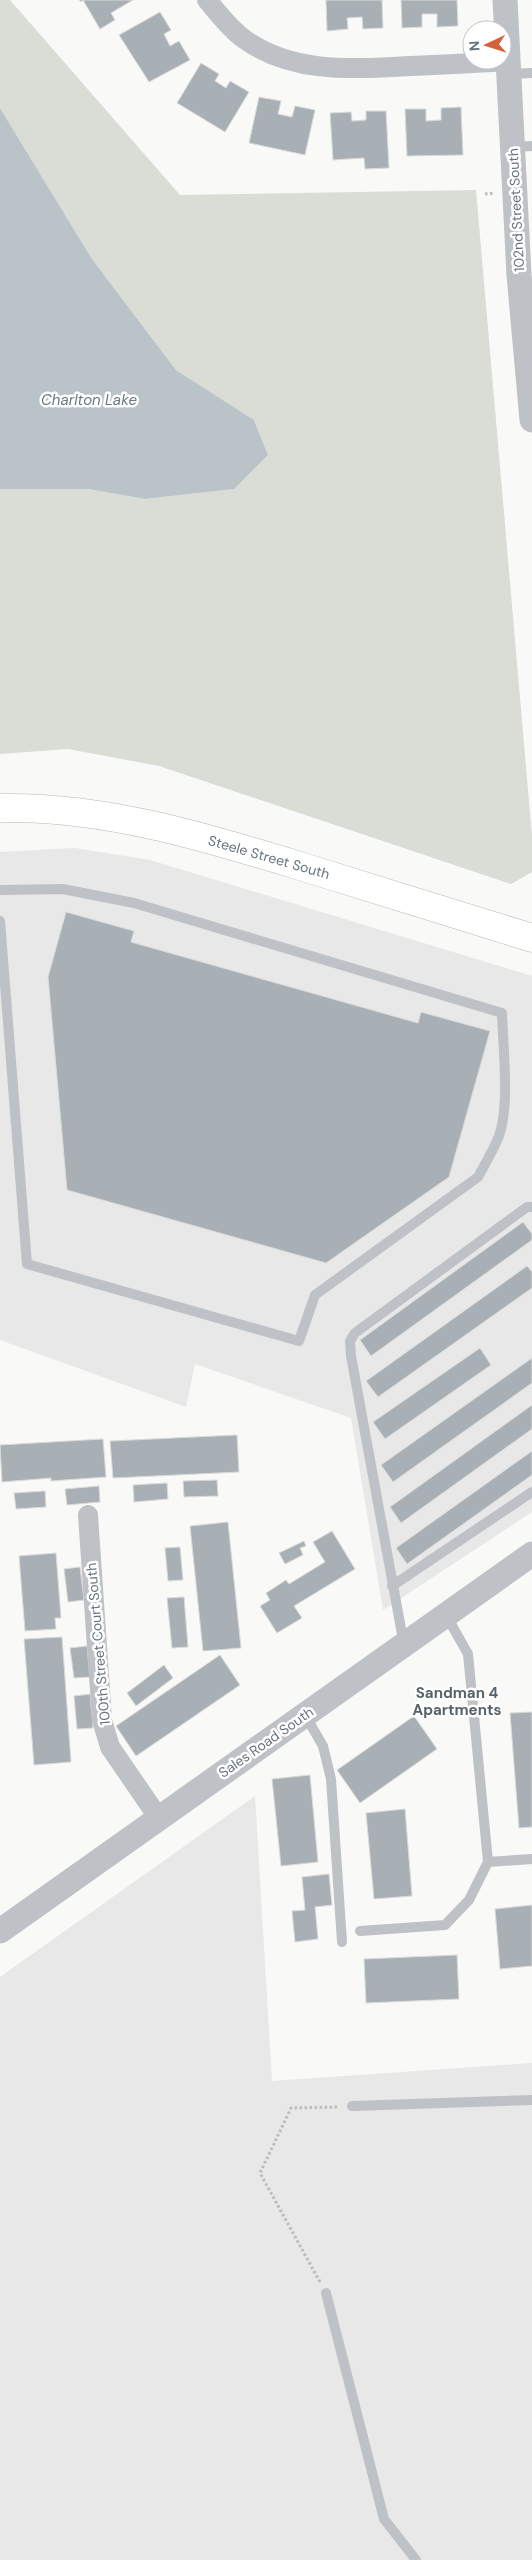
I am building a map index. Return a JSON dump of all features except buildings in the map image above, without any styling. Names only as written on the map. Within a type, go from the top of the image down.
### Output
[{"type":"main road","name":"Steele Street South","points":[[0,808],[52,808],[103,815],[163,827],[228,844],[532,938]]},
{"type":"street","points":[[207,0],[226,23],[244,39],[268,52],[296,63],[339,70],[516,70]]},
{"type":"street","name":"102nd Street South","points":[[505,0],[516,70],[522,146],[519,275],[532,420]]},
{"type":"street","name":"100th Street Court South","points":[[88,1516],[102,1720],[110,1747],[158,1817]]},
{"type":"street","name":"Sales Road South","points":[[0,1931],[158,1817],[532,1554]]},
{"type":"lane","points":[[0,890],[63,889],[134,903],[502,1013],[504,1099],[499,1134],[488,1159],[478,1177],[315,1295],[299,1341],[27,1264],[0,921]]},
{"type":"lane","points":[[404,1645],[352,1366],[350,1341],[363,1328],[527,1207],[532,1207]]},
{"type":"lane","points":[[392,1586],[532,1492]]},
{"type":"lane","points":[[360,1931],[445,1925],[469,1900],[488,1862],[468,1654],[446,1615]]},
{"type":"lane","points":[[305,1714],[323,1746],[331,1779],[342,1942]]},
{"type":"lane","points":[[488,1862],[532,1859]]},
{"type":"lane","points":[[352,2106],[532,2100]]},
{"type":"lane","points":[[326,2293],[384,2519],[416,2560]]},
{"type":"path","points":[[326,2293],[260,2173],[291,2108],[352,2106]]},
{"type":"shaded area","points":[[0,0],[10,0],[180,195],[476,190],[532,836],[532,872],[511,884],[159,766],[68,749],[0,754],[0,489],[88,489],[145,499],[233,489],[268,455],[254,420],[176,370],[92,259],[0,108]]},
{"type":"shaded area","points":[[75,848],[150,860],[532,976],[532,1512],[383,1610],[351,1418],[195,1364],[186,1407],[0,1340],[0,852]]},
{"type":"shaded area","points":[[255,1796],[272,2081],[532,2063],[532,2560],[0,2560],[0,1977]]},
{"type":"water","name":"Charlton Lake","points":[[0,108],[92,259],[176,370],[254,420],[268,455],[234,489],[145,499],[88,489],[0,489]]},
{"type":"district","name":"Sandman 4 Apartments","points":[[457,1702]]}]
